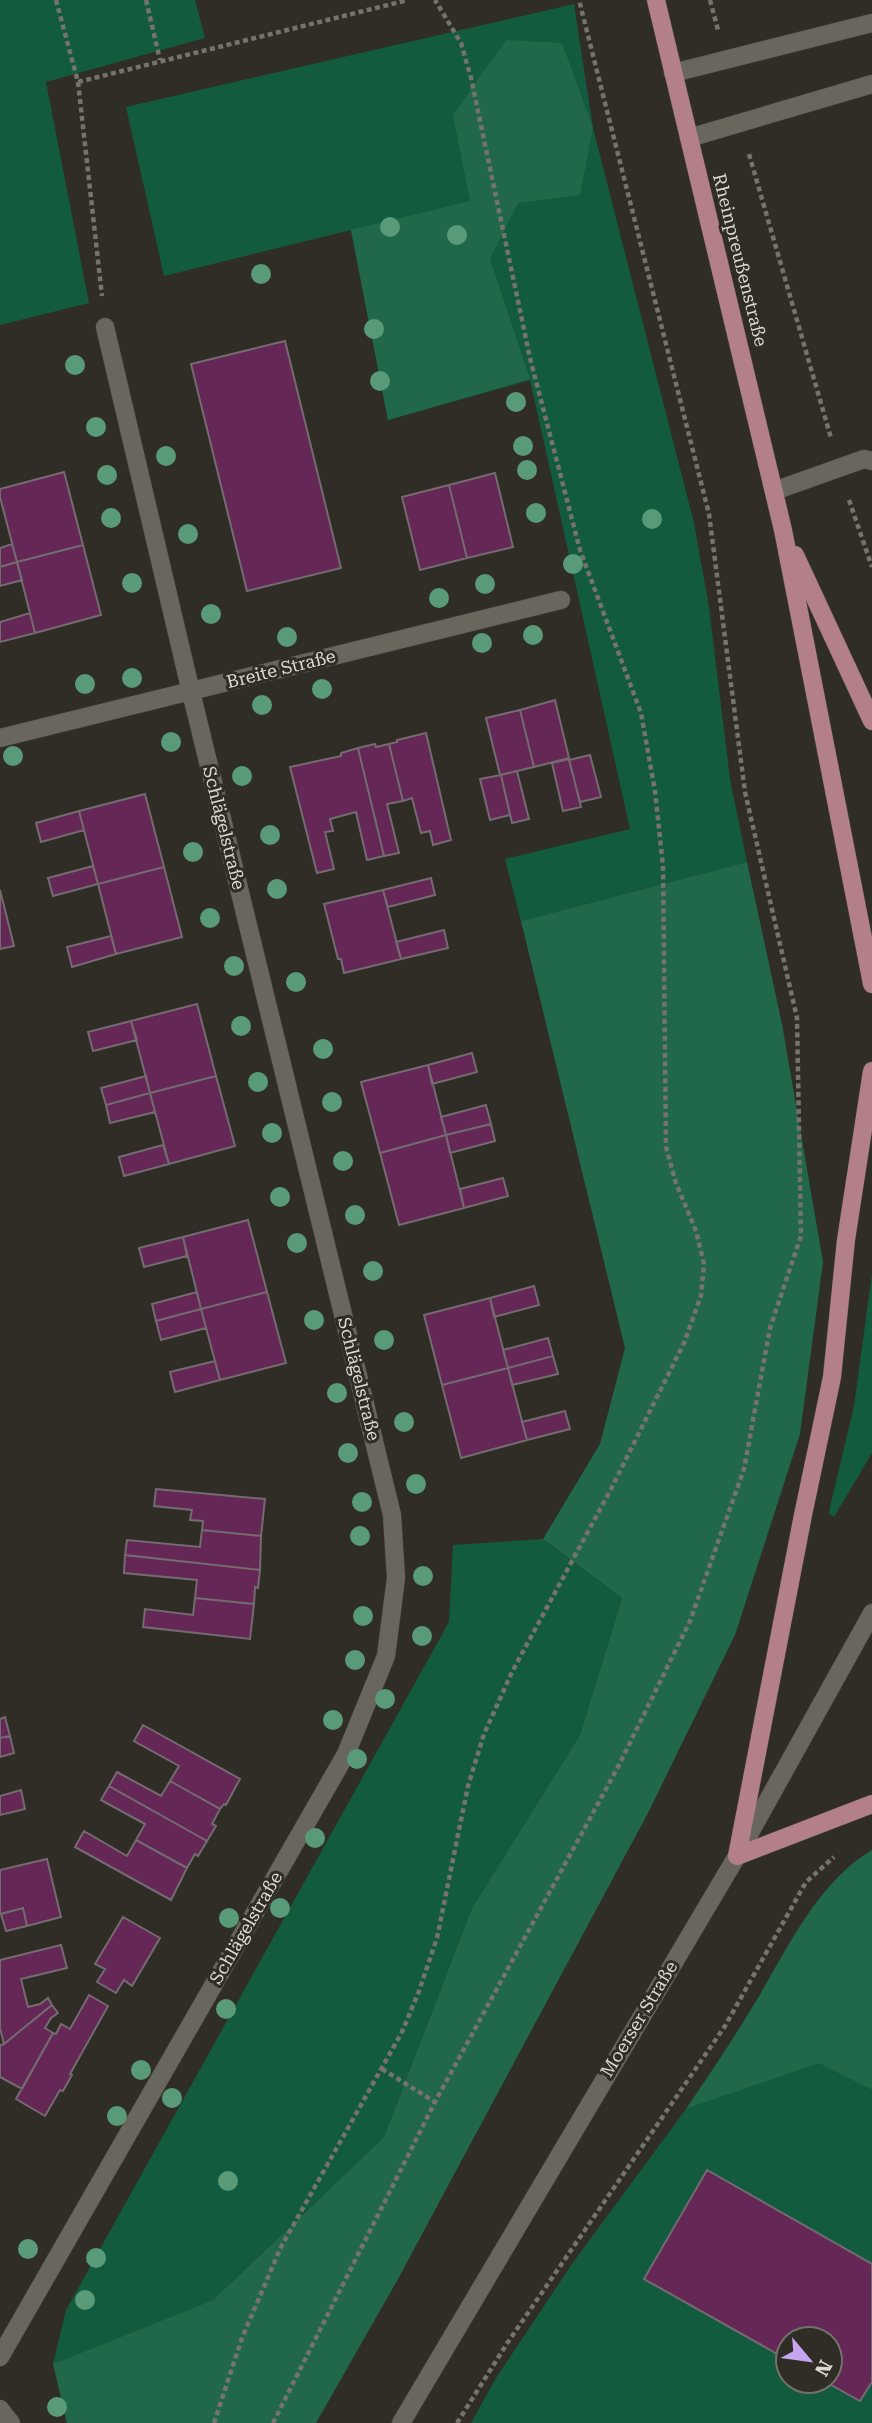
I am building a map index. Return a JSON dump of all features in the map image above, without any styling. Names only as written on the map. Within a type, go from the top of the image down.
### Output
[{"type":"main road","name":"Rheinpreußenstraße","points":[[656,0],[783,530],[872,984]]},
{"type":"main road","name":"Rheinpreußenstraße","points":[[783,530],[872,722]]},
{"type":"main road","points":[[737,1856],[832,1377],[846,1240],[872,1070]]},
{"type":"main road","points":[[737,1856],[872,1804]]},
{"type":"street","points":[[673,73],[872,23]]},
{"type":"street","points":[[689,138],[872,84]]},
{"type":"street","name":"Schlägelstraße","points":[[0,2357],[346,1754],[386,1656],[396,1578],[392,1515],[191,692],[105,327]]},
{"type":"street","points":[[774,491],[863,459],[872,461]]},
{"type":"street","name":"Breite Straße","points":[[0,738],[561,600]]},
{"type":"street","name":"Moerser Straße","points":[[401,2423],[737,1856],[872,1613]]},
{"type":"street","points":[[0,2409],[11,2423]]},
{"type":"path","points":[[56,0],[78,82],[105,327]]},
{"type":"path","points":[[146,0],[160,60]]},
{"type":"path","points":[[78,82],[408,0]]},
{"type":"path","points":[[214,2423],[242,2338],[281,2247],[382,2069],[419,1992],[437,1938],[468,1786],[484,1734],[512,1672],[611,1489],[684,1343],[701,1296],[704,1264],[696,1231],[676,1183],[666,1147],[663,866],[655,791],[641,713],[580,550],[530,358],[471,78],[461,43],[445,12],[435,0]]},
{"type":"path","points":[[273,2423],[435,2102],[618,1767],[690,1621],[744,1469],[770,1328],[801,1236],[797,1018],[745,792],[709,514],[579,0]]},
{"type":"path","points":[[710,0],[726,60]]},
{"type":"path","points":[[740,123],[839,468],[872,567]]},
{"type":"path","points":[[457,2423],[508,2342],[725,2026],[806,1882],[836,1854]]},
{"type":"path","points":[[382,2069],[435,2102]]},
{"type":"green space","points":[[0,0],[195,0],[205,38],[46,82],[89,303],[0,325]]},
{"type":"green space","points":[[574,4],[593,128],[694,523],[709,607],[730,779],[747,862],[521,921],[505,859],[630,829],[530,380],[388,420],[351,230],[164,276],[126,107]]},
{"type":"green space","points":[[506,40],[562,43],[593,128],[580,195],[518,203],[490,259],[530,379],[388,420],[351,230],[470,201],[453,115]]},
{"type":"green space","points":[[747,862],[782,1024],[823,1262],[800,1434],[735,1635],[648,1813],[398,2279],[316,2423],[67,2423],[53,2364],[213,2300],[384,2137],[472,1908],[580,1735],[622,1598],[543,1539],[600,1444],[625,1348],[521,921]]},
{"type":"green space","points":[[872,1274],[872,1453],[834,1517],[829,1513],[854,1406]]},
{"type":"green space","points":[[543,1539],[622,1598],[580,1735],[472,1908],[384,2137],[213,2300],[53,2364],[66,2310],[449,1622],[453,1545]]},
{"type":"green space","points":[[872,1850],[872,2090],[819,2063],[686,2109],[818,1900],[852,1864]]},
{"type":"green space","points":[[819,2062],[872,2090],[872,2423],[471,2423],[496,2378],[574,2261],[686,2109]]},
{"type":"building","points":[[285,341],[341,568],[247,591],[191,364]]},
{"type":"building","points":[[64,472],[83,545],[17,562],[0,489]]},
{"type":"building","points":[[495,473],[513,547],[467,558],[449,485]]},
{"type":"building","points":[[449,485],[467,558],[420,570],[402,497]]},
{"type":"building","points":[[12,544],[17,562],[0,567],[0,548]]},
{"type":"building","points":[[83,545],[101,615],[35,633],[17,562]]},
{"type":"building","points":[[17,562],[22,580],[0,586],[0,567]]},
{"type":"building","points":[[30,613],[35,633],[0,642],[0,622]]},
{"type":"building","points":[[555,700],[569,758],[534,767],[520,710]]},
{"type":"building","points":[[520,710],[534,767],[500,775],[486,718]]},
{"type":"building","points":[[426,733],[451,840],[433,845],[430,831],[421,833],[412,798],[403,801],[389,744]]},
{"type":"building","points":[[375,744],[376,747],[389,744],[403,801],[387,804],[399,853],[384,856],[358,748]]},
{"type":"building","points":[[358,748],[384,856],[367,860],[356,812],[330,819],[333,831],[325,832],[334,869],[317,873],[290,767],[341,756],[341,753]]},
{"type":"building","points":[[590,755],[601,797],[580,802],[569,760]]},
{"type":"building","points":[[569,759],[581,807],[563,811],[552,763]]},
{"type":"building","points":[[517,771],[529,819],[512,823],[501,775]]},
{"type":"building","points":[[501,775],[510,815],[490,820],[480,779]]},
{"type":"building","points":[[145,794],[164,867],[98,884],[79,811]]},
{"type":"building","points":[[79,811],[84,830],[41,842],[36,823]]},
{"type":"building","points":[[93,866],[98,884],[53,896],[48,878]]},
{"type":"building","points":[[164,867],[182,937],[116,954],[98,884]]},
{"type":"building","points":[[431,878],[435,895],[388,907],[383,890]]},
{"type":"building","points":[[0,890],[14,946],[0,949]]},
{"type":"building","points":[[383,890],[401,959],[344,973],[324,904]]},
{"type":"building","points":[[444,930],[448,948],[401,959],[396,942]]},
{"type":"building","points":[[111,936],[116,954],[72,967],[67,947]]},
{"type":"building","points":[[197,1004],[216,1076],[150,1093],[131,1021]]},
{"type":"building","points":[[131,1021],[137,1040],[93,1051],[88,1032]]},
{"type":"building","points":[[472,1053],[477,1072],[432,1084],[428,1065]]},
{"type":"building","points":[[428,1065],[446,1135],[380,1153],[361,1082]]},
{"type":"building","points":[[146,1076],[150,1093],[106,1105],[101,1088]]},
{"type":"building","points":[[216,1076],[235,1146],[169,1164],[150,1093]]},
{"type":"building","points":[[150,1093],[155,1112],[110,1123],[106,1105]]},
{"type":"building","points":[[486,1105],[491,1124],[446,1135],[441,1117]]},
{"type":"building","points":[[491,1124],[495,1141],[450,1153],[446,1135]]},
{"type":"building","points":[[446,1135],[464,1208],[399,1225],[380,1153]]},
{"type":"building","points":[[163,1145],[169,1164],[124,1176],[119,1157]]},
{"type":"building","points":[[503,1178],[508,1196],[464,1208],[460,1189]]},
{"type":"building","points":[[248,1220],[267,1292],[201,1309],[183,1237]]},
{"type":"building","points":[[183,1237],[187,1256],[144,1267],[139,1248]]},
{"type":"building","points":[[534,1286],[539,1305],[494,1317],[490,1298]]},
{"type":"building","points":[[197,1292],[201,1309],[156,1321],[152,1304]]},
{"type":"building","points":[[267,1292],[286,1363],[220,1380],[201,1309]]},
{"type":"building","points":[[490,1298],[508,1368],[442,1385],[424,1315]]},
{"type":"building","points":[[201,1309],[206,1328],[161,1340],[156,1321]]},
{"type":"building","points":[[548,1338],[553,1356],[508,1368],[503,1350]]},
{"type":"building","points":[[553,1356],[558,1374],[512,1385],[508,1368]]},
{"type":"building","points":[[215,1361],[220,1380],[175,1392],[170,1372]]},
{"type":"building","points":[[508,1368],[527,1440],[461,1458],[442,1385]]},
{"type":"building","points":[[565,1411],[570,1429],[527,1440],[522,1422]]},
{"type":"building","points":[[156,1489],[265,1499],[261,1536],[202,1530],[203,1521],[190,1520],[192,1510],[154,1506]]},
{"type":"building","points":[[202,1530],[261,1536],[260,1570],[125,1555],[127,1540],[200,1547]]},
{"type":"building","points":[[125,1555],[260,1570],[254,1604],[195,1598],[197,1580],[124,1573]]},
{"type":"building","points":[[195,1598],[254,1604],[250,1639],[143,1627],[145,1609],[193,1615]]},
{"type":"building","points":[[5,1717],[10,1736],[0,1738],[0,1719]]},
{"type":"building","points":[[143,1725],[240,1779],[226,1805],[220,1809],[170,1781],[179,1766],[134,1741]]},
{"type":"building","points":[[10,1736],[14,1753],[0,1757],[0,1738]]},
{"type":"building","points":[[117,1772],[161,1796],[170,1781],[220,1809],[212,1824],[216,1826],[207,1841],[109,1786]]},
{"type":"building","points":[[109,1786],[207,1841],[198,1856],[195,1854],[187,1868],[136,1840],[145,1824],[101,1800]]},
{"type":"building","points":[[21,1790],[25,1809],[0,1815],[0,1796]]},
{"type":"building","points":[[84,1831],[127,1856],[136,1840],[187,1868],[171,1900],[75,1847]]},
{"type":"building","points":[[47,1859],[61,1917],[27,1926],[23,1908],[0,1914],[0,1870]]},
{"type":"building","points":[[23,1908],[27,1926],[6,1931],[1,1914]]},
{"type":"building","points":[[123,1917],[160,1938],[132,1986],[124,1980],[116,1993],[97,1982],[105,1969],[95,1964]]},
{"type":"building","points":[[61,1945],[67,1968],[21,1979],[28,2007],[40,2004],[48,1998],[52,2005],[4,2044],[0,2028],[0,1960]]},
{"type":"building","points":[[89,1995],[108,2006],[63,2091],[60,2090],[45,2116],[16,2099],[53,2033],[56,2034],[61,2024],[70,2029]]},
{"type":"building","points":[[52,2005],[58,2013],[45,2028],[53,2033],[22,2089],[0,2077],[0,2045]]},
{"type":"building","points":[[707,2170],[872,2264],[872,2382],[860,2401],[844,2392],[844,2325],[774,2325],[774,2352],[644,2279]]}]
